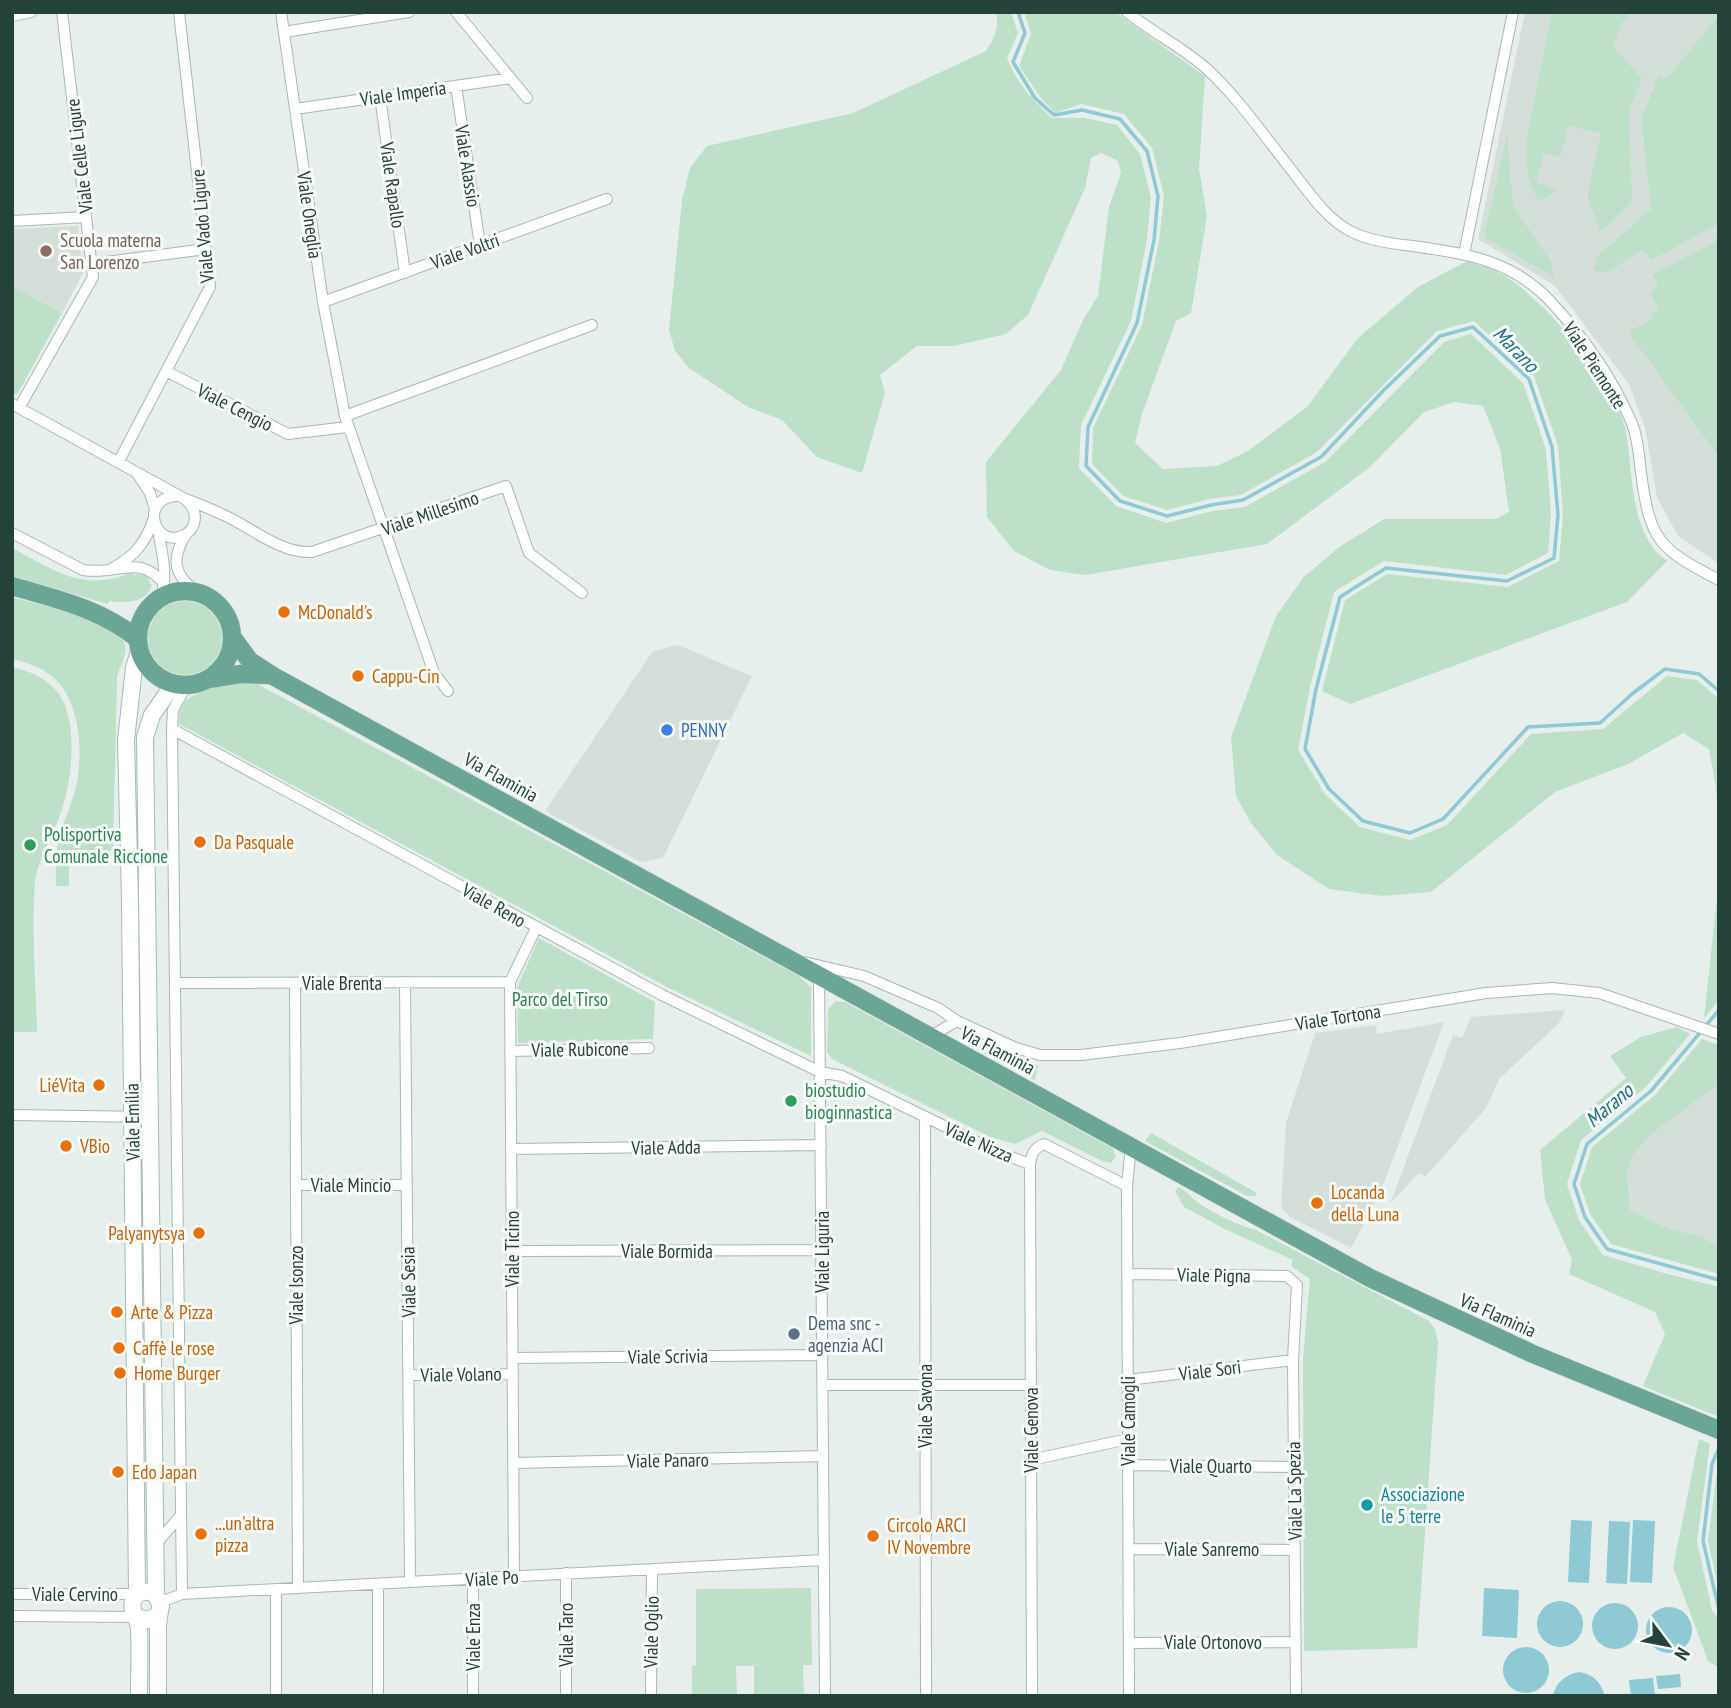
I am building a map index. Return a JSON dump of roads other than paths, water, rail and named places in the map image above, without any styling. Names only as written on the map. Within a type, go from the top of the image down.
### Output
[{"type":"main road","points":[[12,586],[95,611],[124,614],[159,596],[185,591],[197,592],[219,604],[226,614],[233,638],[227,662],[209,680],[180,685],[152,673],[139,645],[121,626],[95,611]]},
{"type":"main road","points":[[139,645],[139,627],[159,596]]},
{"type":"main road","name":"Via Flaminia","points":[[233,638],[250,662],[273,676],[1370,1279],[1463,1323],[1719,1430]]},
{"type":"main road","name":"Via Flaminia","points":[[209,680],[241,674],[273,676]]},
{"type":"street","points":[[12,16],[31,12]]},
{"type":"street","name":"Viale Celle Ligure","points":[[16,406],[93,276],[62,12]]},
{"type":"street","name":"Viale Vado Ligure","points":[[119,461],[210,287],[179,12]]},
{"type":"street","name":"Viale Oneglia","points":[[281,12],[323,302],[346,421],[434,673],[448,691]]},
{"type":"street","points":[[284,32],[409,12]]},
{"type":"street","points":[[456,12],[527,97]]},
{"type":"street","name":"Viale Piemonte","points":[[1127,12],[1208,70],[1337,223],[1374,239],[1464,254],[1493,262],[1531,284],[1549,300],[1579,334],[1614,386],[1632,424],[1649,520],[1658,538],[1671,552],[1719,580]]},
{"type":"street","points":[[1143,25],[1145,12]]},
{"type":"street","points":[[1464,254],[1513,12]]},
{"type":"street","name":"Viale Imperia","points":[[295,109],[511,78]]},
{"type":"street","name":"Viale Alassio","points":[[456,86],[480,245]]},
{"type":"street","name":"Viale Rapallo","points":[[380,97],[405,273]]},
{"type":"street","name":"Viale Voltri","points":[[323,302],[607,199]]},
{"type":"street","points":[[12,221],[86,217]]},
{"type":"street","points":[[91,264],[206,249]]},
{"type":"street","points":[[346,421],[592,325]]},
{"type":"street","name":"Viale Cengio","points":[[166,371],[288,434],[346,421]]},
{"type":"street","name":"Viale Millesimo","points":[[16,406],[119,461],[181,498],[226,517],[289,550],[301,553],[384,529],[506,486],[529,553],[582,593]]},
{"type":"street","name":"Viale Millesimo","points":[[134,470],[150,493],[154,513]]},
{"type":"street","points":[[111,569],[137,552],[149,534],[154,513],[164,499],[181,498],[194,509],[194,523]]},
{"type":"street","points":[[154,513],[164,564],[159,596]]},
{"type":"street","points":[[197,592],[175,565],[176,551],[194,523],[206,516],[226,517]]},
{"type":"street","points":[[158,530],[174,538],[186,534]]},
{"type":"street","points":[[12,533],[83,570],[147,568],[155,573],[159,596]]},
{"type":"street","name":"Viale Emilia","points":[[137,1594],[126,740],[139,645]]},
{"type":"street","points":[[180,685],[173,710],[172,729],[182,1594]]},
{"type":"street","name":"Viale Emilia","points":[[158,1696],[159,1603],[145,737],[152,715],[180,685]]},
{"type":"street","name":"Viale Reno","points":[[172,729],[662,995],[820,1072]]},
{"type":"street","name":"Viale Ticino","points":[[514,1576],[510,982],[536,928]]},
{"type":"street","name":"Viale Tortona","points":[[787,957],[864,976],[938,1008],[957,1021],[1016,1048],[1040,1055],[1067,1055],[1180,1043],[1486,993],[1552,988],[1599,993],[1719,1034]]},
{"type":"street","name":"Viale Liguria","points":[[819,976],[825,1696]]},
{"type":"street","name":"Viale Sesia","points":[[405,982],[410,1582]]},
{"type":"street","name":"Viale Brenta","points":[[174,983],[510,982]]},
{"type":"street","name":"Viale Isonzo","points":[[295,983],[298,1588]]},
{"type":"street","points":[[929,1037],[957,1021]]},
{"type":"street","name":"Viale Rubicone","points":[[510,1051],[649,1048]]},
{"type":"street","name":"Viale Nizza","points":[[820,1072],[842,1076],[995,1151],[1030,1164],[1036,1147],[1044,1144],[1127,1186]]},
{"type":"street","points":[[12,1115],[150,1117]]},
{"type":"street","name":"Viale Savona","points":[[925,1117],[926,1696]]},
{"type":"street","name":"Viale Adda","points":[[511,1149],[821,1145]]},
{"type":"street","name":"Viale Camogli","points":[[1129,1696],[1127,1186],[1130,1146]]},
{"type":"street","name":"Viale Genova","points":[[1030,1164],[1032,1696]]},
{"type":"street","name":"Viale Mincio","points":[[296,1185],[407,1185]]},
{"type":"street","name":"Viale Bormida","points":[[512,1251],[821,1250]]},
{"type":"street","name":"Viale Pigna","points":[[1127,1274],[1287,1276],[1297,1285]]},
{"type":"street","name":"Viale La Spezia","points":[[1296,1696],[1293,1360],[1297,1285]]},
{"type":"street","name":"Viale Scrivia","points":[[513,1357],[822,1355]]},
{"type":"street","name":"Viale Sori","points":[[1128,1380],[1293,1360]]},
{"type":"street","name":"Viale Volano","points":[[408,1375],[513,1374]]},
{"type":"street","points":[[823,1385],[1031,1385]]},
{"type":"street","points":[[1031,1460],[1128,1439]]},
{"type":"street","name":"Viale Panaro","points":[[514,1463],[823,1457]]},
{"type":"street","name":"Viale Quarto","points":[[1128,1465],[1294,1467]]},
{"type":"street","points":[[156,1544],[181,1516]]},
{"type":"street","name":"Viale Sanremo","points":[[1129,1549],[1295,1550]]},
{"type":"street","name":"Viale Po","points":[[159,1603],[182,1594],[824,1559]]},
{"type":"street","name":"Viale Oglio","points":[[651,1696],[652,1569]]},
{"type":"street","name":"Viale Taro","points":[[566,1573],[566,1696]]},
{"type":"street","name":"Viale Enza","points":[[473,1579],[473,1696]]},
{"type":"street","points":[[378,1584],[378,1696]]},
{"type":"street","points":[[276,1589],[276,1696]]},
{"type":"street","points":[[137,1617],[153,1619],[159,1603],[147,1591],[137,1594],[132,1605],[137,1617],[139,1696]]},
{"type":"street","name":"Viale Cervino","points":[[12,1594],[137,1594]]},
{"type":"street","name":"Viale Cervino","points":[[12,1616],[137,1617]]},
{"type":"street","name":"Viale Ortonovo","points":[[1129,1643],[1296,1642]]},
{"type":"water","points":[[1571,1520],[1592,1521],[1589,1583],[1568,1582]]},
{"type":"water","points":[[1633,1520],[1655,1521],[1652,1583],[1630,1582]]},
{"type":"water","points":[[1609,1521],[1630,1522],[1627,1584],[1606,1583]]},
{"type":"water","points":[[1484,1588],[1519,1590],[1517,1638],[1482,1636]]},
{"type":"water","points":[[1560,1601],[1576,1608],[1583,1624],[1576,1640],[1560,1647],[1544,1640],[1537,1624],[1544,1608]]},
{"type":"water","points":[[1615,1603],[1631,1610],[1638,1626],[1631,1642],[1615,1649],[1599,1642],[1592,1626],[1599,1610]]},
{"type":"water","points":[[1669,1607],[1685,1614],[1692,1630],[1685,1646],[1669,1653],[1653,1646],[1646,1630],[1653,1614]]},
{"type":"water","points":[[1526,1647],[1542,1654],[1549,1670],[1542,1686],[1526,1693],[1510,1686],[1503,1670],[1510,1654]]},
{"type":"water","points":[[1579,1672],[1596,1680],[1605,1696],[1553,1696],[1562,1680]]},
{"type":"water","points":[[1680,1674],[1681,1687],[1658,1689],[1656,1676]]},
{"type":"water","points":[[1653,1678],[1655,1696],[1631,1696],[1629,1680]]},
{"type":"waterway","name":"Marano","points":[[1018,12],[1025,33],[1013,62],[1035,98],[1054,115],[1082,110],[1120,119],[1147,151],[1158,196],[1154,240],[1137,323],[1088,427],[1086,466],[1120,501],[1167,516],[1243,500],[1321,457],[1440,336],[1473,327],[1529,379],[1552,447],[1558,515],[1554,558],[1507,581],[1386,568],[1340,597],[1316,689],[1305,749],[1329,789],[1363,821],[1410,833],[1443,819],[1528,727],[1600,723],[1665,669],[1699,674],[1719,691]]},
{"type":"waterway","name":"Marano","points":[[1719,1010],[1651,1091],[1587,1144],[1574,1184],[1585,1217],[1607,1249],[1719,1280]]},
{"type":"waterway","name":"Marano","points":[[1719,1448],[1712,1464],[1703,1541],[1719,1610]]},
{"type":"place","name":"Scuola materna San Lorenzo","points":[[46,251]]},
{"type":"place","name":"McDonald's","points":[[284,612]]},
{"type":"place","name":"Cappu-Cin","points":[[358,676]]},
{"type":"place","name":"PENNY","points":[[667,730]]},
{"type":"place","name":"Da Pasquale","points":[[200,842]]},
{"type":"place","name":"Polisportiva Comunale Riccione","points":[[30,845]]},
{"type":"place","name":"LiéVita","points":[[99,1085]]},
{"type":"place","name":"biostudio bioginnastica","points":[[791,1101]]},
{"type":"place","name":"VBio","points":[[66,1146]]},
{"type":"place","name":"Locanda della Luna","points":[[1317,1203]]},
{"type":"place","name":"Palyanytsya","points":[[199,1233]]},
{"type":"place","name":"Arte & Pizza","points":[[117,1312]]},
{"type":"place","name":"Dema snc - agenzia ACI","points":[[794,1334]]},
{"type":"place","name":"Caffè le rose","points":[[119,1348]]},
{"type":"place","name":"Home Burger","points":[[120,1373]]},
{"type":"place","name":"Edo Japan","points":[[118,1472]]},
{"type":"place","name":"Associazione le 5 terre","points":[[1367,1505]]},
{"type":"place","name":"...un'altra pizza","points":[[201,1534]]},
{"type":"place","name":"Circolo ARCI IV Novembre","points":[[873,1536]]},
{"type":"park label","name":"Parco del Tirso","points":[[560,999]]}]
